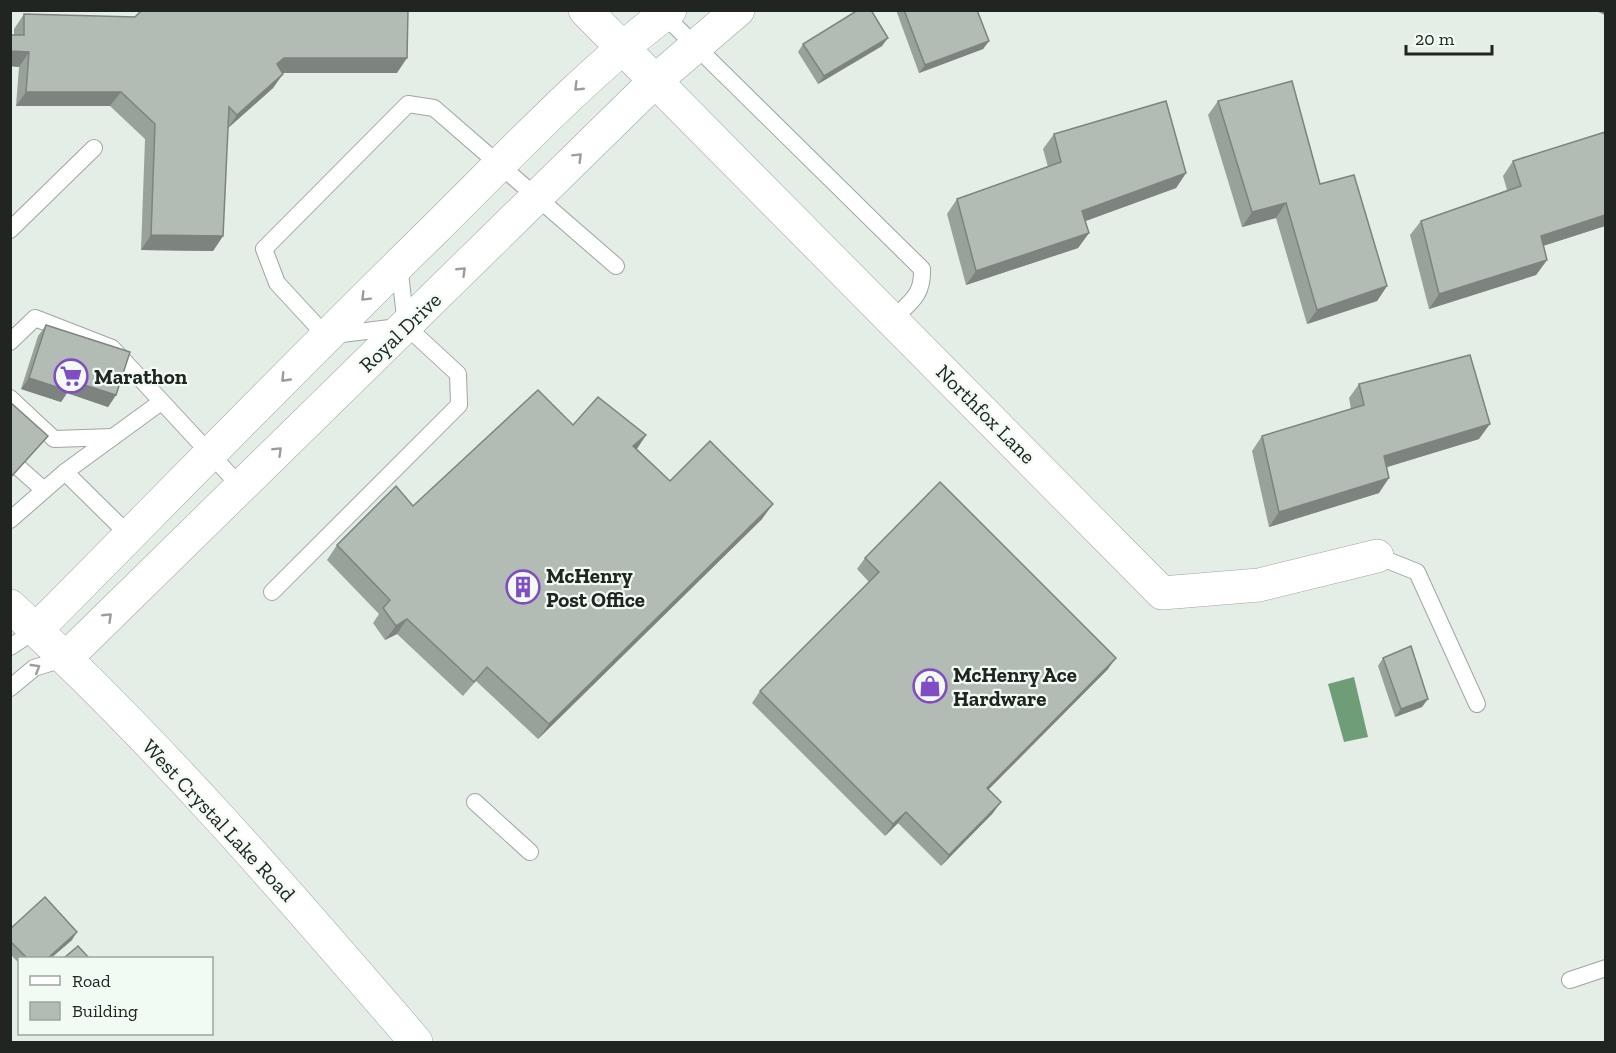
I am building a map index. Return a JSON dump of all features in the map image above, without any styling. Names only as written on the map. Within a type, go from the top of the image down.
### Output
[{"type":"street","name":"Northfox Lane","points":[[585,10],[1162,592],[1259,585],[1377,556]]},
{"type":"street","name":"Royal Drive","points":[[66,658],[655,81],[738,10]]},
{"type":"street","points":[[23,638],[130,536],[326,336],[498,166],[622,47],[667,13]]},
{"type":"street","name":"West Crystal Lake Road","points":[[10,606],[23,638],[66,658],[272,875],[416,1042]]},
{"type":"lane","points":[[667,13],[695,46],[922,269],[922,285],[917,296],[893,319]]},
{"type":"lane","points":[[406,326],[326,336],[277,283],[264,249],[408,104],[434,108],[498,166],[616,266]]},
{"type":"lane","points":[[10,230],[94,148]]},
{"type":"lane","points":[[272,592],[459,405],[458,374],[406,326],[399,264]]},
{"type":"lane","points":[[10,342],[35,318],[112,348],[241,487]]},
{"type":"lane","points":[[10,398],[54,438],[113,437]]},
{"type":"lane","points":[[10,520],[65,472],[161,402]]},
{"type":"lane","points":[[10,460],[44,490]]},
{"type":"lane","points":[[65,472],[130,536]]},
{"type":"lane","points":[[1377,556],[1417,572],[1477,704]]},
{"type":"lane","points":[[10,688],[34,668],[66,658]]},
{"type":"lane","points":[[475,802],[530,852]]},
{"type":"lane","points":[[1570,980],[1605,968]]},
{"type":"shaded area","points":[[1354,677],[1368,737],[1344,742],[1328,684]]},
{"type":"building","points":[[142,10],[408,10],[407,58],[284,58],[277,64],[283,74],[237,115],[229,107],[223,236],[151,235],[155,124],[121,92],[26,92],[29,52],[10,51],[10,35],[24,35],[24,14],[135,17]]},
{"type":"building","points":[[858,10],[871,10],[888,38],[824,76],[803,44]]},
{"type":"building","points":[[904,10],[977,10],[989,41],[925,65]]},
{"type":"building","points":[[1292,81],[1320,184],[1354,175],[1387,286],[1317,310],[1286,203],[1252,212],[1218,101]]},
{"type":"building","points":[[1166,101],[1186,173],[1082,211],[1089,233],[976,271],[957,199],[1061,162],[1054,134]]},
{"type":"building","points":[[1605,132],[1605,215],[1541,236],[1547,260],[1439,294],[1421,221],[1521,186],[1513,161]]},
{"type":"building","name":"Marathon","points":[[46,325],[130,352],[116,395],[72,381],[69,391],[29,378]]},
{"type":"building","points":[[1470,355],[1490,424],[1384,456],[1389,478],[1279,512],[1262,436],[1364,405],[1359,384]]},
{"type":"building","name":"McHenry Post Office","points":[[538,390],[573,425],[598,397],[646,435],[633,446],[670,481],[710,441],[773,504],[549,724],[487,667],[474,682],[407,619],[396,626],[383,608],[390,600],[337,545],[396,486],[413,506]]},
{"type":"building","points":[[10,402],[48,436],[10,478]]},
{"type":"building","name":"McHenry Ace Hardware","points":[[940,482],[1116,658],[987,788],[1001,802],[949,855],[906,812],[893,824],[760,691],[879,572],[865,558]]},
{"type":"building","points":[[1411,646],[1428,699],[1401,709],[1383,658]]},
{"type":"building","points":[[45,897],[77,932],[49,957],[26,957],[10,941],[10,929]]},
{"type":"building","points":[[78,946],[88,957],[65,957]]},
{"type":"place","name":"Marathon","points":[[71,376]]},
{"type":"place","name":"McHenry Post Office","points":[[523,587]]},
{"type":"place","name":"McHenry Ace Hardware","points":[[930,686]]}]
